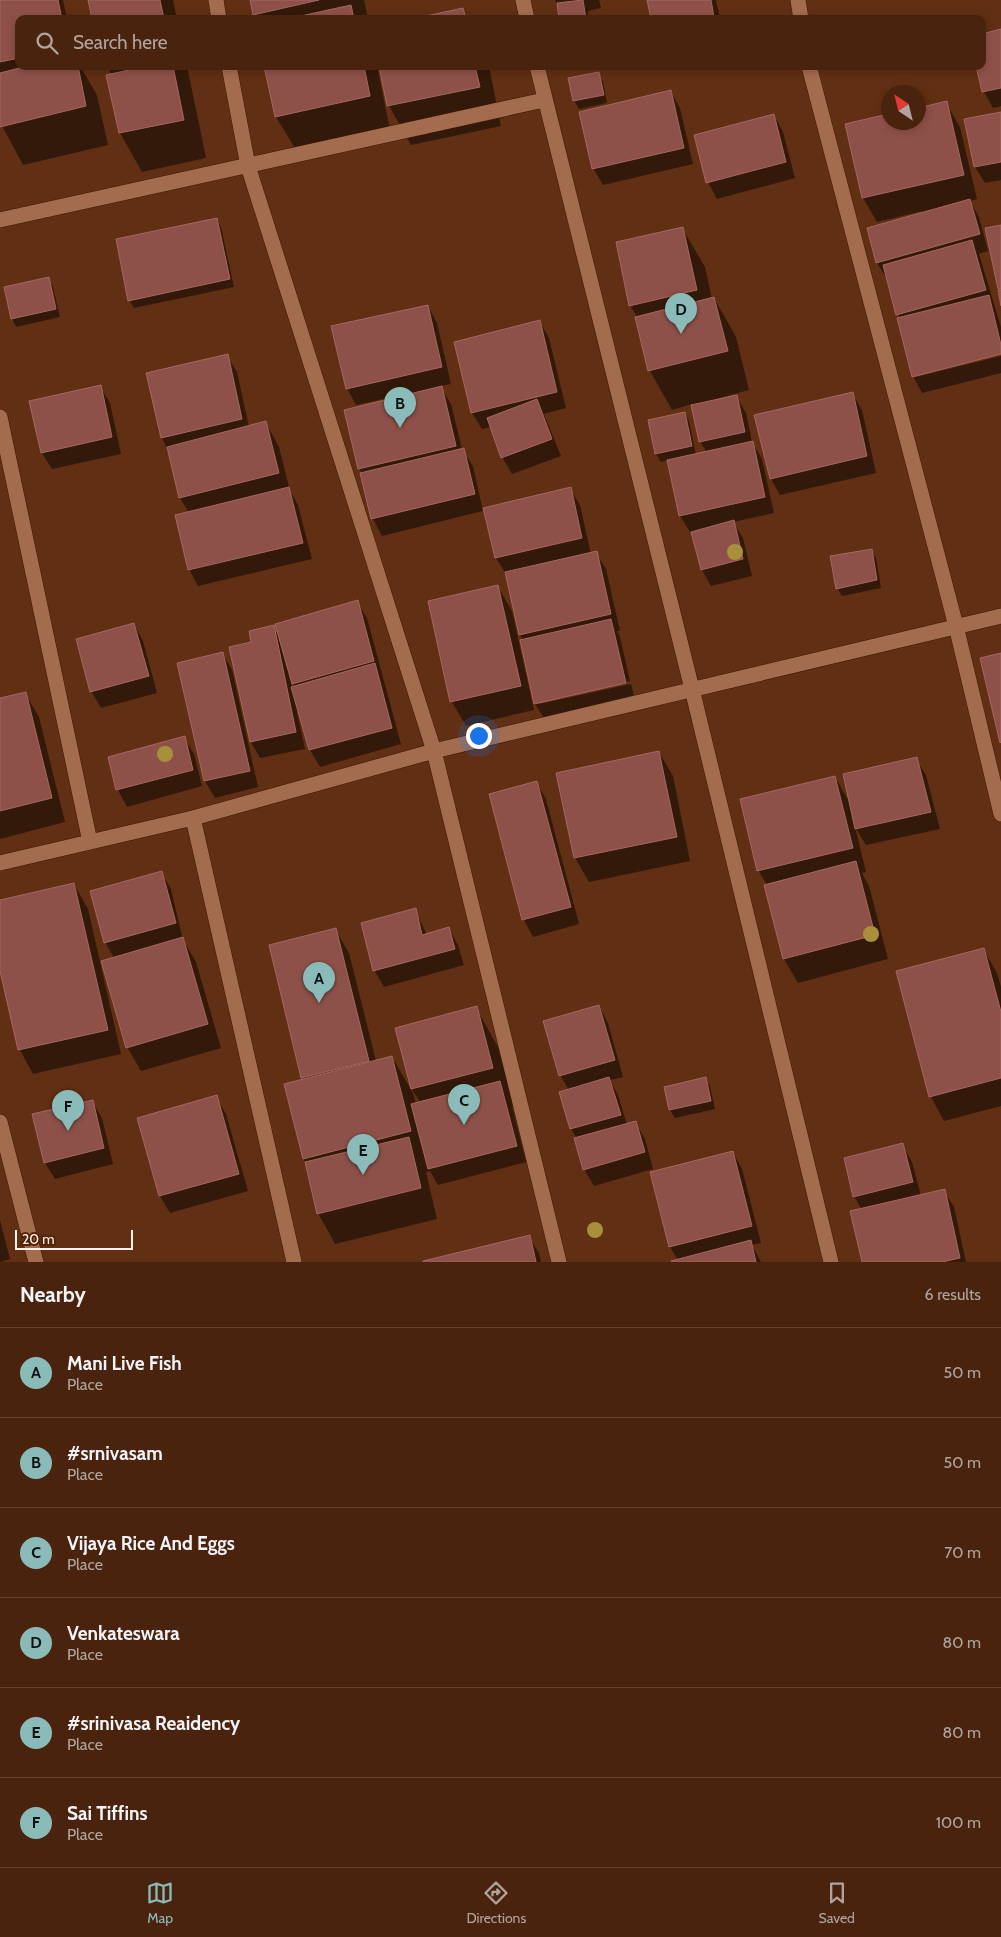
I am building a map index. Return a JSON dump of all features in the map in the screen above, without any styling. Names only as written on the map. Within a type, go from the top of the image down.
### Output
[{"type":"street","points":[[216,0],[218,15]]},
{"type":"street","points":[[523,0],[526,15]]},
{"type":"street","points":[[798,0],[800,15]]},
{"type":"street","points":[[230,70],[248,166],[434,751],[559,1262]]},
{"type":"street","points":[[538,70],[692,689],[831,1262]]},
{"type":"street","points":[[810,70],[956,626],[1001,814]]},
{"type":"street","points":[[0,220],[544,100]]},
{"type":"street","points":[[0,417],[90,842]]},
{"type":"street","points":[[0,863],[193,818],[434,751],[1001,616]]},
{"type":"street","points":[[193,818],[294,1262]]},
{"type":"street","points":[[0,1122],[36,1262]]},
{"type":"building","points":[[0,0],[58,0],[61,15],[15,15],[15,59],[0,62]]},
{"type":"building","points":[[88,0],[160,0],[163,15],[91,15]]},
{"type":"building","points":[[250,0],[319,0],[253,15]]},
{"type":"building","points":[[583,0],[585,15],[558,15],[557,3]]},
{"type":"building","points":[[647,0],[711,0],[714,15],[650,15]]},
{"type":"building","points":[[351,5],[353,15],[305,15]]},
{"type":"building","points":[[463,8],[465,15],[431,15]]},
{"type":"building","points":[[1001,29],[1001,88],[982,92],[977,70],[986,70],[986,33]]},
{"type":"building","points":[[15,69],[79,70],[86,106],[0,127],[0,73]]},
{"type":"building","points":[[129,70],[174,70],[184,120],[119,133],[106,75]]},
{"type":"building","points":[[265,70],[365,70],[370,96],[275,117]]},
{"type":"building","points":[[380,70],[476,70],[480,87],[387,106]]},
{"type":"building","points":[[599,72],[604,95],[573,101],[568,78]]},
{"type":"building","points":[[671,90],[684,148],[592,169],[579,112]]},
{"type":"building","points":[[947,101],[964,175],[862,198],[845,124],[881,116],[881,130],[926,130],[926,106]]},
{"type":"building","points":[[1001,112],[1001,162],[974,167],[964,119]]},
{"type":"building","points":[[774,114],[786,162],[706,183],[694,135]]},
{"type":"building","points":[[970,199],[980,234],[876,263],[867,228]]},
{"type":"building","points":[[217,218],[230,279],[128,301],[116,239]]},
{"type":"building","points":[[1001,225],[1001,289],[998,289],[985,228]]},
{"type":"building","points":[[683,227],[697,290],[629,306],[616,242]]},
{"type":"building","points":[[972,240],[986,290],[896,315],[883,265]]},
{"type":"building","points":[[49,277],[56,309],[11,319],[4,287]]},
{"type":"building","points":[[998,290],[1001,290],[1001,306]]},
{"type":"building","points":[[989,295],[1001,345],[1001,354],[912,377],[897,318]]},
{"type":"building","points":[[714,297],[728,351],[648,371],[635,317]]},
{"type":"building","points":[[428,305],[442,367],[346,389],[331,326]]},
{"type":"building","points":[[540,320],[557,392],[471,413],[454,342]]},
{"type":"building","points":[[228,354],[242,419],[161,438],[146,373]]},
{"type":"building","points":[[101,385],[112,437],[41,453],[29,401]]},
{"type":"building","points":[[442,386],[456,446],[358,469],[344,410]]},
{"type":"building","points":[[853,392],[867,456],[770,479],[754,415]]},
{"type":"building","points":[[737,395],[745,432],[699,442],[691,405]]},
{"type":"building","points":[[537,399],[552,439],[501,458],[487,418]]},
{"type":"building","points":[[685,412],[692,446],[655,454],[648,420]]},
{"type":"building","points":[[266,421],[279,473],[179,498],[167,447]]},
{"type":"building","points":[[753,441],[765,497],[679,516],[667,460]]},
{"type":"building","points":[[464,448],[475,494],[371,519],[360,473]]},
{"type":"building","points":[[289,487],[303,543],[188,570],[175,515]]},
{"type":"building","points":[[571,487],[582,538],[495,558],[483,508]]},
{"type":"building","points":[[734,520],[743,559],[701,570],[691,532]]},
{"type":"building","points":[[872,549],[877,580],[836,589],[830,556]]},
{"type":"building","points":[[597,551],[611,614],[519,635],[505,572]]},
{"type":"building","points":[[498,585],[521,686],[450,702],[428,601]]},
{"type":"building","points":[[358,600],[374,661],[292,684],[275,624]]},
{"type":"building","points":[[611,619],[626,683],[534,704],[520,640]]},
{"type":"building","points":[[134,623],[149,676],[90,692],[76,639]]},
{"type":"building","points":[[274,625],[296,732],[250,742],[229,647],[251,642],[249,631]]},
{"type":"building","points":[[223,652],[250,771],[204,781],[177,663]]},
{"type":"building","points":[[1001,653],[1001,742],[1000,743],[980,658]]},
{"type":"building","points":[[375,663],[392,728],[309,750],[291,687]]},
{"type":"building","points":[[26,692],[52,798],[0,811],[0,698]]},
{"type":"building","points":[[185,736],[193,770],[116,790],[108,757]]},
{"type":"building","points":[[659,751],[677,837],[574,858],[556,773]]},
{"type":"building","points":[[917,757],[931,812],[855,829],[843,774]]},
{"type":"building","points":[[835,776],[853,848],[757,871],[740,799]]},
{"type":"building","points":[[537,781],[571,907],[522,920],[489,794]]},
{"type":"building","points":[[856,861],[875,935],[783,959],[764,885]]},
{"type":"building","points":[[162,871],[176,923],[104,943],[90,891]]},
{"type":"building","points":[[74,883],[108,1030],[18,1050],[0,971],[0,900]]},
{"type":"building","points":[[416,908],[422,935],[449,927],[455,949],[373,971],[361,923]]},
{"type":"building","points":[[336,928],[369,1061],[301,1078],[269,945]]},
{"type":"building","points":[[183,937],[208,1024],[126,1048],[101,961]]},
{"type":"building","points":[[984,948],[1001,1012],[1001,1078],[929,1097],[896,971]]},
{"type":"building","points":[[599,1005],[615,1060],[559,1076],[543,1021]]},
{"type":"building","points":[[477,1006],[493,1068],[411,1089],[395,1028]]},
{"type":"building","points":[[392,1056],[411,1131],[303,1159],[284,1084]]},
{"type":"building","points":[[609,1077],[621,1115],[570,1129],[559,1092]]},
{"type":"building","points":[[706,1077],[711,1101],[669,1110],[664,1087]]},
{"type":"building","points":[[500,1081],[517,1146],[428,1169],[411,1104]]},
{"type":"building","points":[[217,1095],[239,1174],[159,1196],[137,1118]]},
{"type":"building","points":[[93,1100],[104,1148],[44,1163],[32,1114]]},
{"type":"building","points":[[636,1121],[645,1152],[583,1170],[574,1138]]},
{"type":"building","points":[[409,1137],[421,1188],[317,1214],[305,1162]]},
{"type":"building","points":[[903,1143],[913,1182],[853,1197],[844,1158]]},
{"type":"building","points":[[733,1151],[752,1226],[669,1247],[650,1172]]},
{"type":"building","points":[[945,1189],[960,1258],[942,1262],[862,1262],[850,1211]]},
{"type":"building","points":[[530,1235],[536,1262],[423,1262],[423,1261]]},
{"type":"building","points":[[751,1240],[756,1262],[671,1261]]},
{"type":"place","name":"Venkateswara","points":[[681,334]]},
{"type":"place","name":"#srnivasam","points":[[400,428]]},
{"type":"place","name":"Mani Live Fish","points":[[319,1003]]},
{"type":"place","name":"Vijaya Rice And Eggs","points":[[464,1125]]},
{"type":"place","name":"Sai Tiffins","points":[[68,1131]]},
{"type":"place","name":"#srinivasa Reaidency","points":[[363,1175]]}]
